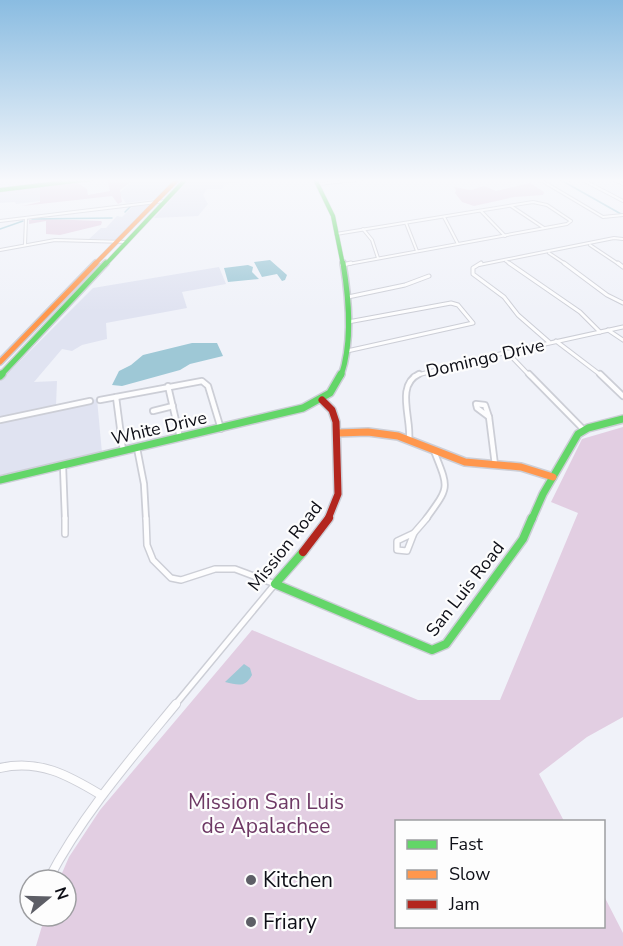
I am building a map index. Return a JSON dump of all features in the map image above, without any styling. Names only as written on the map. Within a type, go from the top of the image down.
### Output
[{"type":"street","points":[[25,245],[26,223]]},
{"type":"street","points":[[0,362],[117,242],[139,223]]},
{"type":"street","points":[[0,376],[126,242],[141,223]]},
{"type":"street","points":[[322,399],[336,386],[342,376],[348,322],[348,297],[334,223]]},
{"type":"street","points":[[336,234],[405,223]]},
{"type":"street","points":[[406,223],[417,251]]},
{"type":"street","points":[[447,223],[458,244]]},
{"type":"street","points":[[493,223],[505,236]]},
{"type":"street","points":[[537,223],[544,228]]},
{"type":"street","points":[[342,265],[566,223]]},
{"type":"street","points":[[363,229],[372,240],[378,258]]},
{"type":"street","points":[[549,342],[518,315],[504,297],[473,274],[472,269],[482,263],[506,261],[622,239]]},
{"type":"street","points":[[0,250],[56,240],[126,242]]},
{"type":"street","points":[[590,245],[623,267]]},
{"type":"street","points":[[549,252],[608,295],[623,303]]},
{"type":"street","points":[[506,261],[580,312],[600,332]]},
{"type":"street","points":[[89,271],[98,272]]},
{"type":"street","points":[[348,297],[405,285],[429,276]]},
{"type":"street","points":[[346,351],[473,323],[453,303],[348,322]]},
{"type":"street","points":[[45,317],[55,318]]},
{"type":"street","name":"Domingo Drive","points":[[409,440],[411,433],[406,392],[411,378],[429,370],[623,327]]},
{"type":"street","points":[[608,330],[623,340]]},
{"type":"street","points":[[556,341],[593,367],[623,396]]},
{"type":"street","points":[[507,352],[584,430],[623,419]]},
{"type":"street","points":[[100,400],[202,381],[208,386],[220,429]]},
{"type":"street","points":[[168,387],[180,438]]},
{"type":"street","points":[[116,397],[124,452]]},
{"type":"street","name":"White Drive","points":[[0,480],[303,409],[322,399]]},
{"type":"street","name":"Mission Road","points":[[54,868],[64,849],[101,795],[333,512],[339,489],[338,433],[335,414],[322,399]]},
{"type":"street","points":[[0,420],[90,401]]},
{"type":"street","points":[[153,411],[173,406]]},
{"type":"street","points":[[490,418],[494,429],[495,465]]},
{"type":"street","name":"San Luis Road","points":[[275,584],[426,649],[438,650],[452,636],[523,539],[553,477],[578,434],[584,430]]},
{"type":"street","points":[[338,433],[381,433],[409,440],[465,462],[521,467],[553,477]]},
{"type":"street","points":[[137,448],[144,484],[147,545],[153,560],[161,570],[171,578],[181,580],[215,569],[235,569],[275,584]]},
{"type":"street","points":[[414,533],[433,512],[445,493],[446,481],[434,451]]},
{"type":"street","points":[[63,466],[65,534]]},
{"type":"street","points":[[0,768],[21,763],[39,764],[75,778],[101,795]]},
{"type":"shaded area","points":[[110,223],[132,223],[116,240],[89,239],[101,228],[106,228]]},
{"type":"shaded area","points":[[219,267],[226,284],[182,292],[187,308],[106,323],[107,339],[82,345],[72,351],[62,349],[34,382],[57,381],[56,406],[0,417],[0,381],[93,288]]},
{"type":"shaded area","points":[[97,399],[102,453],[0,475],[0,421]]},
{"type":"green space","points":[[46,223],[102,223],[60,235],[46,234]]},
{"type":"green space","name":"Mission San Luis de Apalachee","points":[[623,427],[623,717],[587,737],[539,774],[563,820],[395,820],[395,928],[605,928],[605,898],[623,933],[623,946],[36,946],[41,928],[78,928],[78,868],[64,868],[69,857],[100,810],[252,630],[418,700],[500,700],[578,513],[551,502],[582,439]]},
{"type":"water","points":[[270,260],[287,275],[285,280],[282,281],[277,274],[262,277],[254,262]]},
{"type":"water","points":[[248,265],[253,267],[252,272],[259,279],[228,282],[224,268]]},
{"type":"water","points":[[192,343],[217,343],[223,356],[122,386],[112,385],[119,371],[143,355]]},
{"type":"water","points":[[244,664],[250,668],[252,675],[247,682],[237,685],[225,682]]},
{"type":"waterway","points":[[0,229],[17,223]]},
{"type":"traffic: fast","points":[[0,376],[144,223]]},
{"type":"traffic: fast","points":[[0,480],[297,410],[325,397],[338,383],[344,367],[347,346],[348,300],[342,254],[335,223]]},
{"type":"traffic: fast","points":[[303,552],[275,584],[432,650],[446,644],[523,539],[543,494],[578,434],[588,428],[623,419]]},
{"type":"traffic: slow","points":[[0,362],[135,223]]},
{"type":"traffic: slow","points":[[338,433],[368,432],[398,436],[465,462],[521,467],[553,477]]},
{"type":"traffic: jam","points":[[303,552],[327,522],[338,494],[336,422],[332,410],[322,400]]},
{"type":"place","name":"Kitchen","points":[[251,880]]},
{"type":"place","name":"Friary","points":[[251,922]]}]
